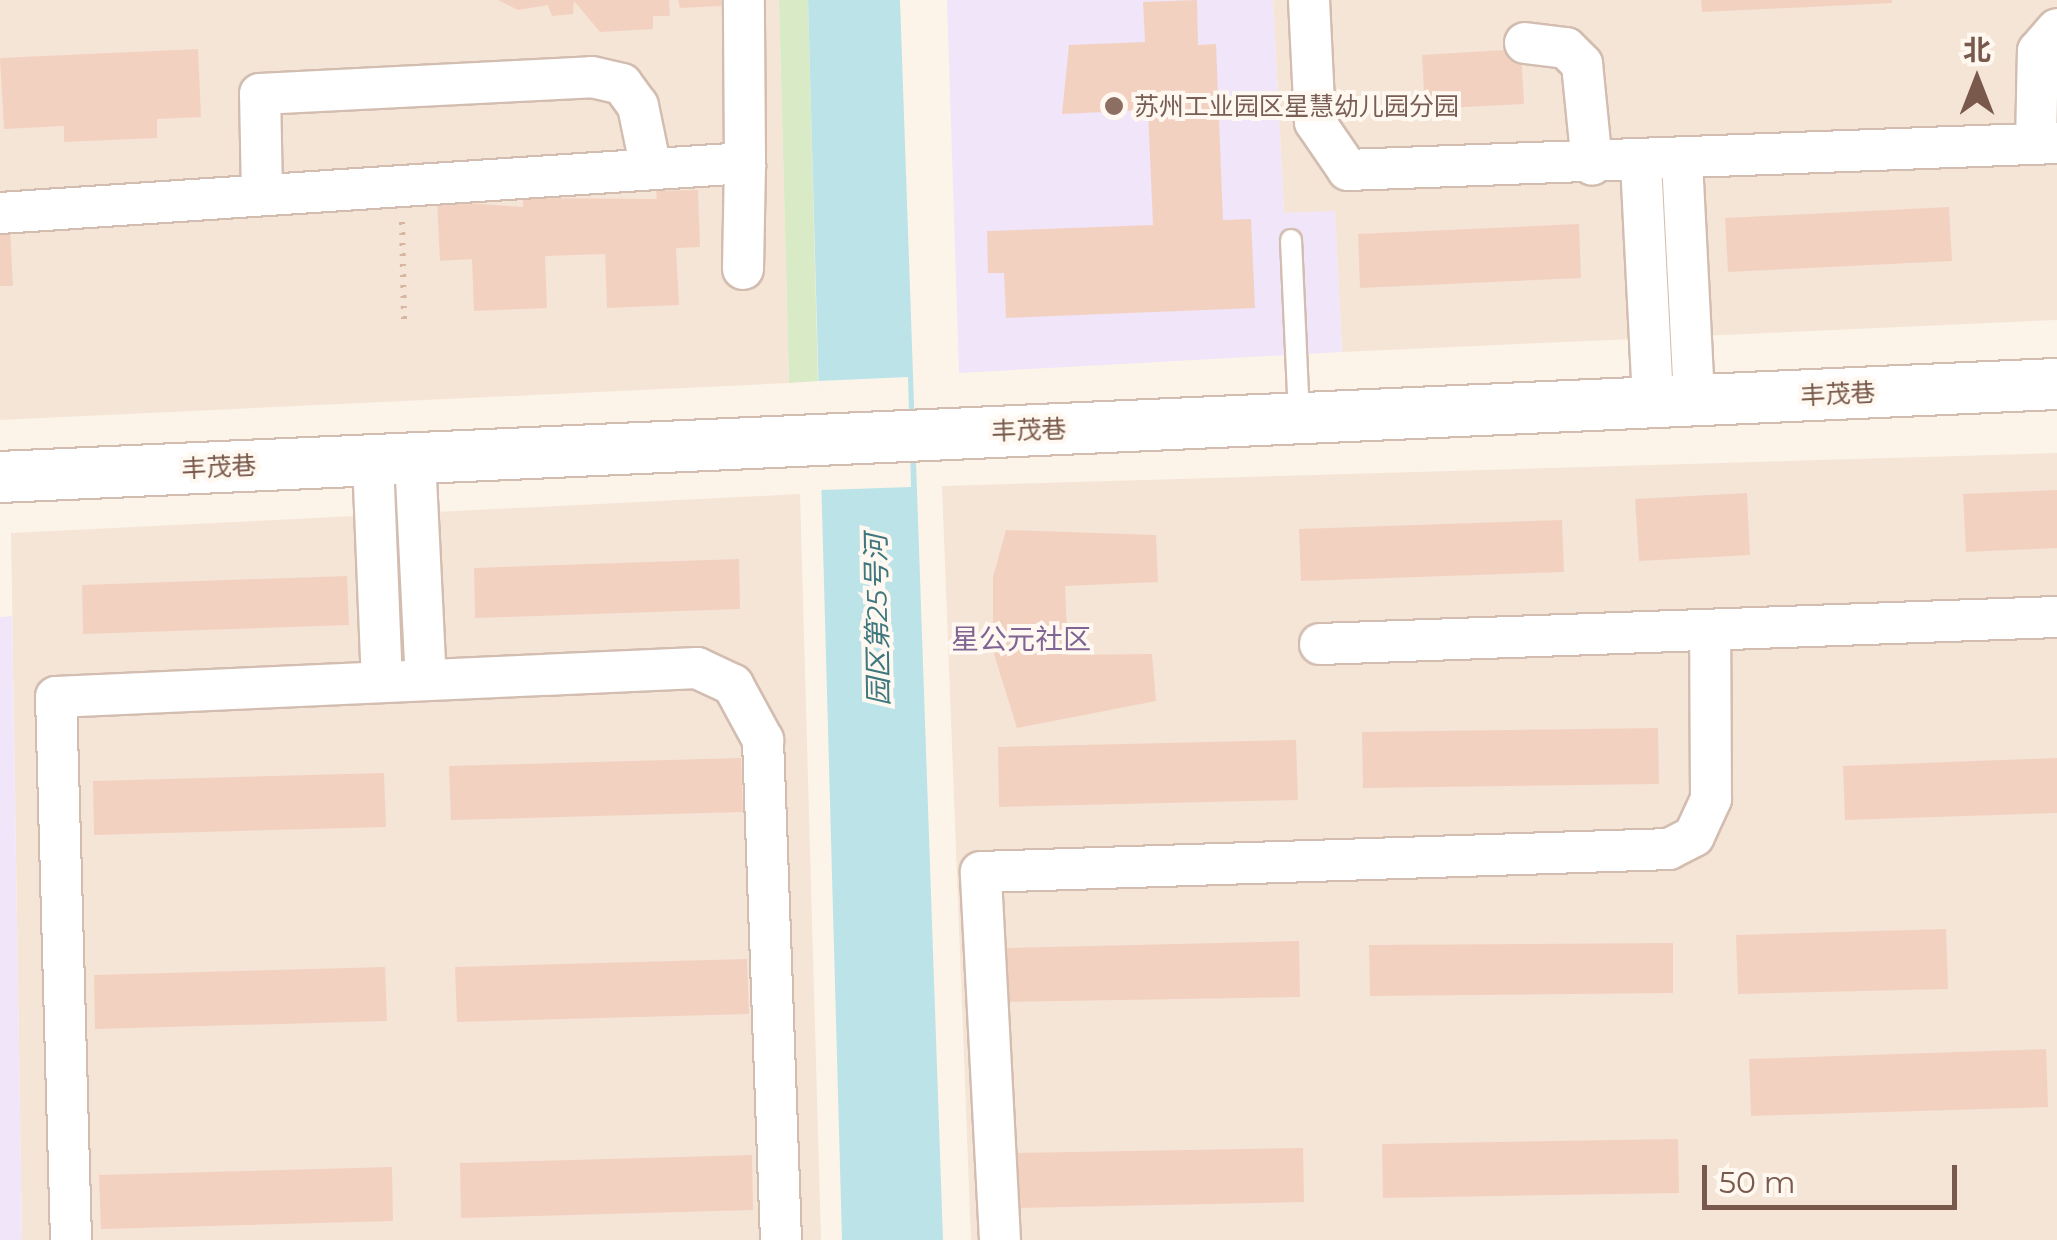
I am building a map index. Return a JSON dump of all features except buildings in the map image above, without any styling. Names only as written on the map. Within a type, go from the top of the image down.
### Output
[{"type":"street","points":[[743,269],[744,0]]},
{"type":"street","points":[[1309,0],[1316,122],[1348,170],[1592,165],[2047,144],[2038,50],[2057,29]]},
{"type":"street","points":[[1525,43],[1566,48],[1582,64],[1592,165]]},
{"type":"street","points":[[262,195],[260,94],[592,76],[622,84],[638,106],[651,169]]},
{"type":"street","points":[[1674,402],[1682,161]]},
{"type":"street","points":[[0,213],[745,163]]},
{"type":"street","points":[[1641,163],[1674,402]]},
{"type":"street","name":"丰茂巷","points":[[0,477],[2057,384]]},
{"type":"street","points":[[394,459],[426,680]]},
{"type":"street","points":[[382,682],[394,459]]},
{"type":"street","points":[[1320,644],[2057,617]]},
{"type":"street","points":[[1000,1240],[980,872],[1669,849],[1694,836],[1711,800],[1710,630]]},
{"type":"street","points":[[71,1240],[56,696],[697,668],[718,672],[746,703],[765,760],[782,1240]]},
{"type":"lane","points":[[1291,240],[1299,419]]},
{"type":"path","points":[[401,187],[404,321]]},
{"type":"shaded area","points":[[0,0],[779,0],[789,383],[0,420]]},
{"type":"shaded area","name":"苏州工业园区星慧幼儿园分园","points":[[947,0],[1273,0],[1284,213],[1335,211],[1342,352],[959,373]]},
{"type":"shaded area","points":[[1273,0],[2057,0],[2057,320],[1342,352],[1335,212],[1284,213]]},
{"type":"shaded area","points":[[2057,453],[2057,1240],[971,1240],[942,486]]},
{"type":"shaded area","points":[[800,494],[821,1240],[22,1240],[11,533]]},
{"type":"shaded area","points":[[12,616],[22,1240],[0,1240],[0,617]]},
{"type":"green space","points":[[779,0],[808,0],[818,381],[789,383]]},
{"type":"water","name":"园区第25号河","points":[[808,0],[900,0],[943,1240],[842,1240]]},
{"type":"pier","points":[[908,377],[911,487],[821,490],[818,381]]},
{"type":"place","name":"苏州工业园区星慧幼儿园分园","points":[[1114,106]]},
{"type":"district","name":"星公元社区","points":[[1021,639]]}]
